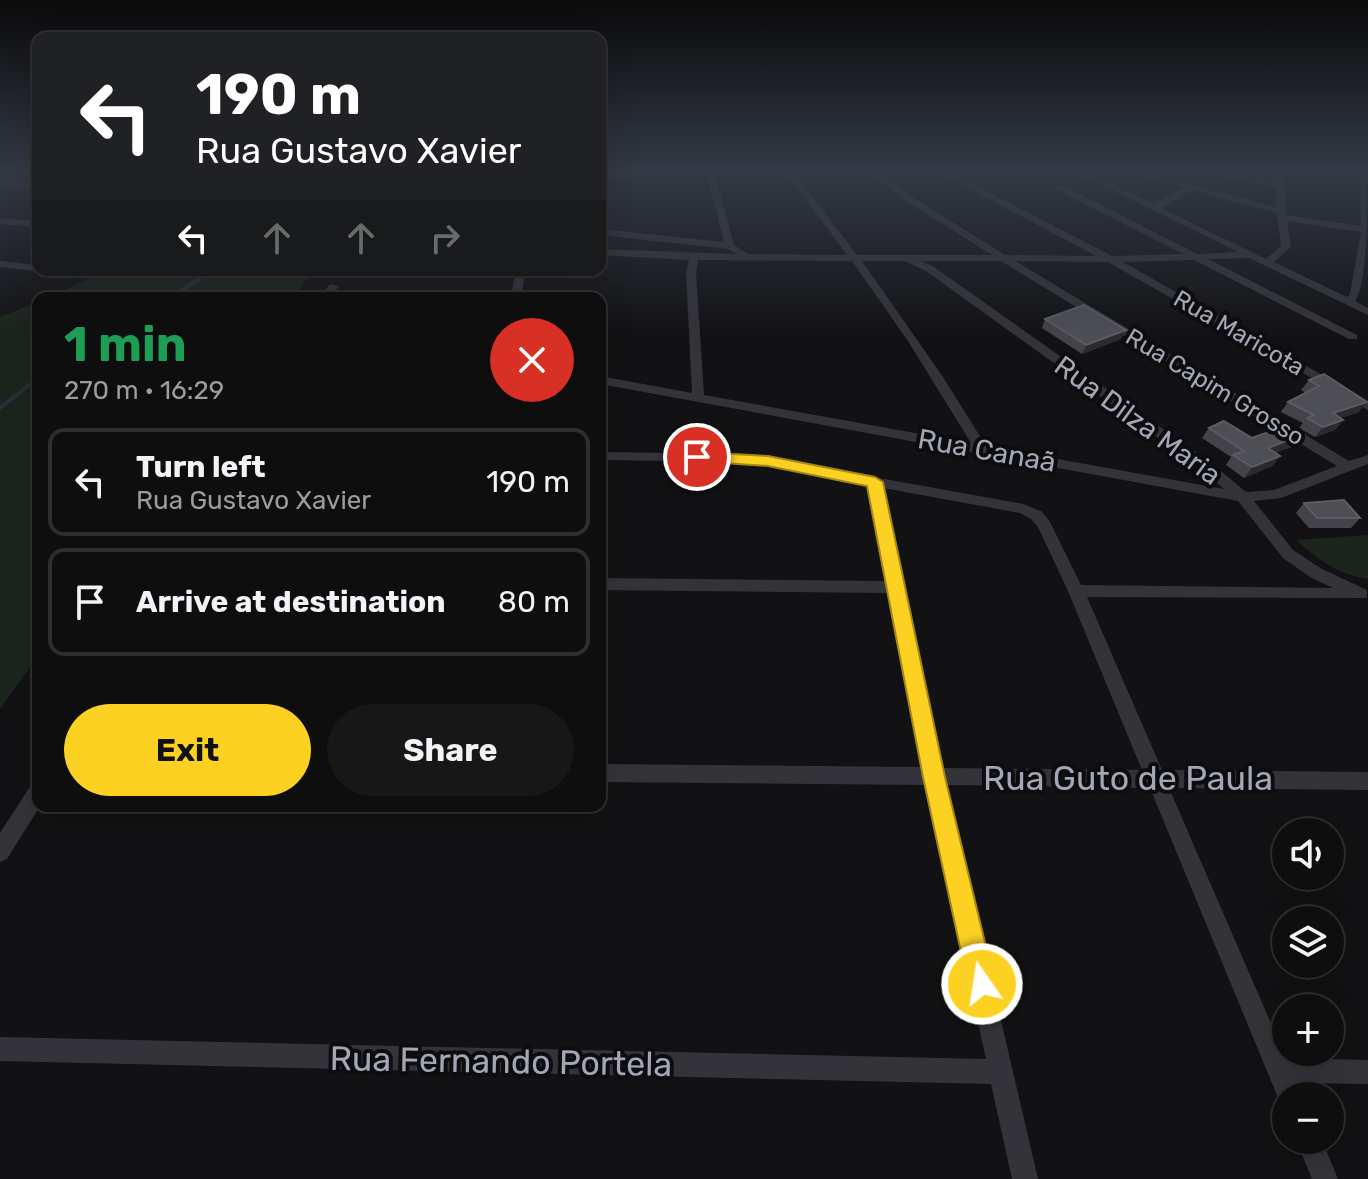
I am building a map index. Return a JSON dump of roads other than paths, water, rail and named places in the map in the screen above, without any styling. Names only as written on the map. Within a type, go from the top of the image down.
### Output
[{"type":"street","points":[[725,226],[730,246]]},
{"type":"street","points":[[830,226],[962,415],[981,449]]},
{"type":"street","name":"Rua Capim Grosso","points":[[952,226],[1348,467]]},
{"type":"street","name":"Rua Maricota","points":[[1047,226],[1368,406]]},
{"type":"street","points":[[1138,226],[1353,337]]},
{"type":"street","points":[[1193,226],[1267,263],[1352,299],[1368,312]]},
{"type":"street","points":[[1267,263],[1286,249],[1283,226]]},
{"type":"street","points":[[1346,226],[1367,230],[1352,299]]},
{"type":"street","points":[[606,233],[730,246],[748,257]]},
{"type":"street","points":[[606,252],[694,257],[1110,259],[1251,255]]},
{"type":"street","name":"Rua Dilza Maria","points":[[903,256],[930,269],[1205,465],[1243,497],[1288,554],[1316,573],[1364,594]]},
{"type":"street","points":[[694,257],[691,273],[698,397]]},
{"type":"street","points":[[0,264],[32,267]]},
{"type":"street","points":[[329,292],[334,286]]},
{"type":"street","points":[[1352,299],[1368,297]]},
{"type":"street","name":"Rua Canaã","points":[[606,381],[1243,497],[1276,495],[1368,459]]},
{"type":"street","points":[[606,456],[746,458],[1023,509],[1036,515],[1044,524],[1076,591],[1284,1082]]},
{"type":"street","points":[[875,482],[934,777],[1025,1179]]},
{"type":"street","points":[[606,584],[894,587]]},
{"type":"street","points":[[1076,591],[1364,594]]},
{"type":"street","name":"Rua Guto de Paula","points":[[606,773],[1368,781]]},
{"type":"street","points":[[0,852],[32,801]]},
{"type":"street","name":"Rua Fernando Portela","points":[[0,1049],[1002,1072]]},
{"type":"street","points":[[1279,1070],[1368,1072]]},
{"type":"street","points":[[1315,1154],[1325,1179]]},
{"type":"waterway","points":[[180,292],[202,276]]},
{"type":"waterway","points":[[0,408],[32,383]]}]
